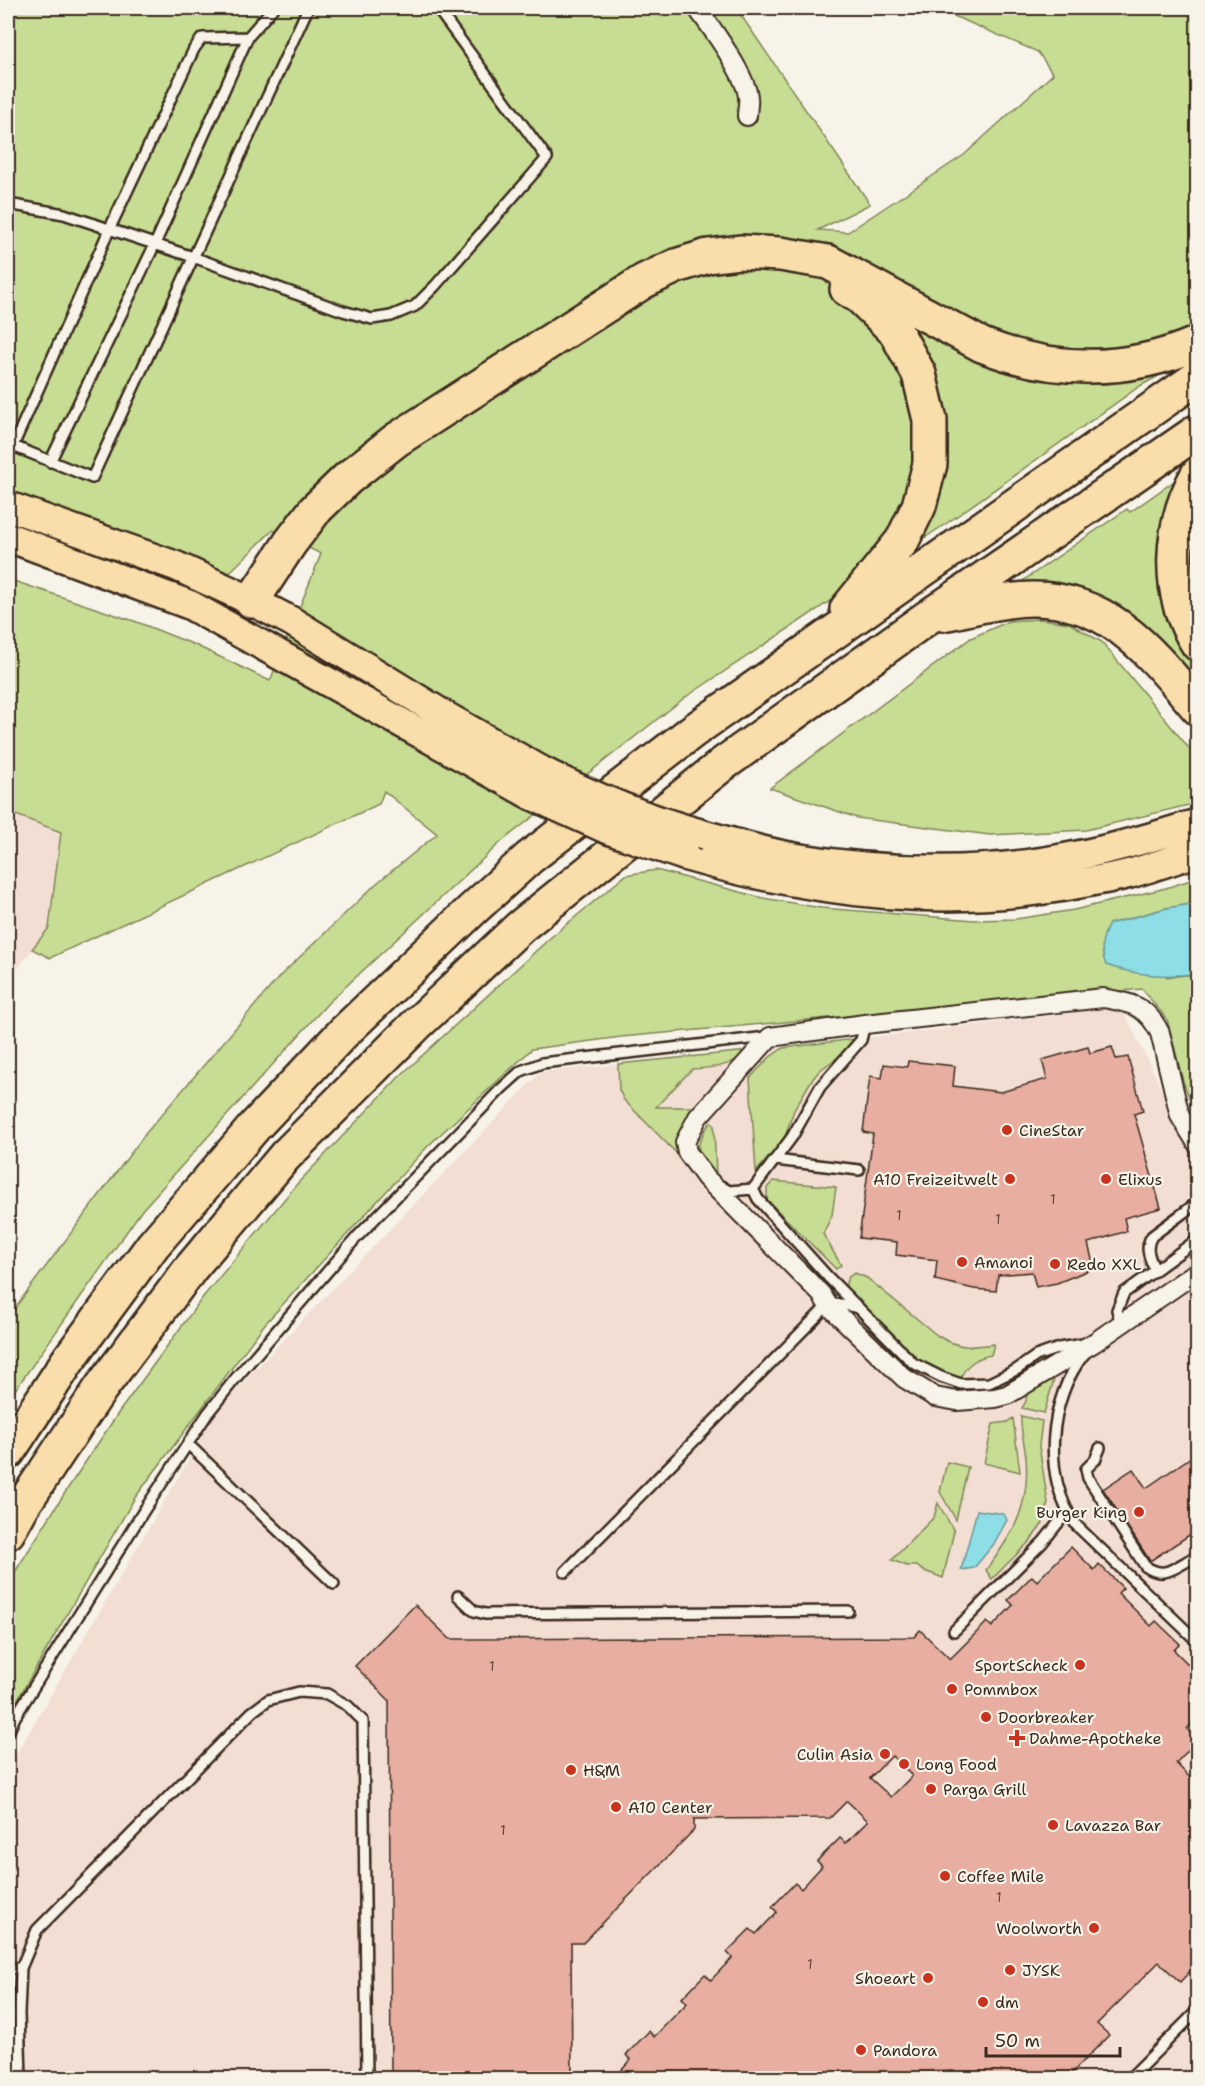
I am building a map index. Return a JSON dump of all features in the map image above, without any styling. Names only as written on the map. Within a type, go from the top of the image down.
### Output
[{"type":"highway","points":[[252,601],[315,510],[348,478],[396,440],[610,302],[665,271],[708,256],[740,252],[828,262],[982,345],[1043,363],[1077,366],[1142,362],[1174,353],[1197,343]]},
{"type":"highway","points":[[780,255],[825,275],[860,297],[896,332],[918,374],[930,420],[930,464],[919,506],[902,541],[821,641]]},
{"type":"highway","points":[[8,1452],[69,1359],[153,1245],[256,1125],[343,1033],[423,955],[529,858],[693,731],[1197,377]]},
{"type":"highway","points":[[8,1532],[101,1388],[191,1268],[285,1156],[416,1025],[520,927],[723,764],[928,617],[1197,431]]},
{"type":"highway","points":[[1197,474],[1187,494],[1178,529],[1174,563],[1178,599],[1190,633],[1197,644]]},
{"type":"highway","points":[[928,617],[1030,598],[1060,600],[1087,608],[1109,618],[1127,632],[1147,651],[1197,708]]},
{"type":"main road","points":[[8,506],[176,566],[252,601],[291,621],[447,717],[537,783],[609,830],[739,872],[790,883],[848,891],[900,895],[981,896],[1069,886],[1126,875],[1197,852]]},
{"type":"main road","points":[[8,537],[190,605],[537,783],[575,788],[665,824],[796,858],[837,864],[926,870],[1010,865],[1072,857],[1138,842],[1197,823]]},
{"type":"main road","points":[[237,630],[252,601]]},
{"type":"street","points":[[697,8],[720,40],[744,83],[748,96],[747,116]]},
{"type":"street","points":[[1197,1145],[1180,1116],[1160,1033],[1147,1012],[1135,1006],[1103,998],[865,1024],[770,1037],[698,1118],[685,1142],[687,1152],[706,1178],[821,1294],[828,1305],[904,1378],[934,1397],[957,1401],[1007,1395],[1095,1342],[1197,1271]]},
{"type":"lane","points":[[50,462],[155,244],[248,37],[273,8]]},
{"type":"lane","points":[[248,37],[202,38],[194,49],[10,445],[92,478],[308,8]]},
{"type":"lane","points":[[8,204],[64,214],[110,228],[343,311],[372,319],[391,316],[415,306],[548,158],[437,8]]},
{"type":"lane","points":[[706,1178],[729,1191],[753,1189],[792,1137],[820,1086],[861,1040],[865,1024]]},
{"type":"lane","points":[[8,1733],[15,1717],[103,1576],[188,1444],[235,1378],[357,1237],[467,1123],[521,1071],[542,1063],[770,1037]]},
{"type":"lane","points":[[775,1160],[859,1170]]},
{"type":"lane","points":[[753,1189],[758,1199],[828,1277],[913,1363],[941,1377],[961,1384],[988,1383],[1016,1370],[1036,1356],[1059,1348],[1095,1342]]},
{"type":"lane","points":[[1155,1270],[1148,1250],[1148,1243],[1152,1236],[1197,1202]]},
{"type":"lane","points":[[1121,1324],[1117,1310],[1124,1293],[1197,1239]]},
{"type":"lane","points":[[565,1572],[828,1305],[859,1308]]},
{"type":"lane","points":[[1095,1342],[1068,1381],[1056,1420],[1055,1468],[1061,1500],[1077,1526],[1197,1642]]},
{"type":"lane","points":[[188,1444],[334,1584]]},
{"type":"lane","points":[[1100,1448],[1095,1460],[1086,1469],[1088,1478],[1145,1566],[1153,1572],[1163,1573],[1191,1559]]},
{"type":"lane","points":[[954,1631],[1043,1542],[1067,1512]]},
{"type":"lane","points":[[458,1596],[474,1611],[485,1614],[848,1611]]},
{"type":"lane","points":[[21,2079],[19,2013],[21,1968],[37,1930],[252,1712],[268,1700],[299,1692],[327,1694],[348,1706],[363,1721],[367,2079]]},
{"type":"lane","points":[[8,1968],[21,1968]]},
{"type":"lane","points":[[1130,2079],[1197,2010]]},
{"type":"shaded area","points":[[8,812],[61,831],[49,928],[8,981]]},
{"type":"shaded area","points":[[1115,993],[1197,1163],[1197,2078],[8,2078],[8,1773],[18,1751],[220,1406],[541,1072],[783,1048],[1074,1013]]},
{"type":"green space","points":[[8,8],[736,8],[870,204],[818,230],[848,232],[964,155],[1053,74],[1038,52],[935,8],[1197,8],[1197,323],[1172,340],[1166,372],[1140,386],[950,521],[683,699],[501,842],[328,1003],[142,1210],[8,1400],[8,1317],[146,1133],[280,976],[377,883],[437,834],[384,791],[379,804],[50,958],[32,949],[49,928],[61,832],[8,812],[8,579],[137,622],[195,645],[270,681],[321,554],[273,530],[229,573],[8,494]]},
{"type":"green space","points":[[1187,465],[1185,480],[1197,682],[1160,640],[1137,621],[1011,589],[1127,509],[1130,512],[1180,477],[1177,471]]},
{"type":"green space","points":[[1040,619],[1069,623],[1102,642],[1197,758],[1197,803],[1086,830],[990,835],[857,818],[770,788],[971,638],[1009,621]]},
{"type":"green space","points":[[656,870],[763,898],[821,908],[974,920],[1016,919],[1074,910],[1166,888],[1197,878],[1197,903],[1167,908],[1109,924],[1167,977],[1197,974],[1197,1118],[1183,1081],[1167,1019],[1142,989],[621,1037],[532,1049],[428,1146],[264,1325],[134,1499],[8,1716],[8,1583],[119,1412],[203,1297],[297,1184],[400,1076],[550,938],[626,875]]},
{"type":"green space","points":[[854,1039],[844,1053],[820,1070],[811,1081],[794,1110],[784,1139],[756,1172],[750,1078],[770,1057],[783,1048]]},
{"type":"green space","points":[[748,1051],[729,1063],[692,1069],[656,1107],[696,1107],[678,1133],[683,1160],[624,1100],[619,1090],[618,1064]]},
{"type":"green space","points":[[711,1122],[714,1125],[716,1175],[704,1163],[698,1146]]},
{"type":"green space","points":[[773,1181],[836,1187],[832,1215],[823,1234],[841,1265],[836,1269],[767,1200],[767,1188]]},
{"type":"green space","points":[[855,1273],[867,1278],[938,1336],[965,1346],[994,1344],[991,1355],[972,1362],[960,1379],[932,1369],[921,1362],[847,1289],[847,1279]]},
{"type":"green space","points":[[1056,1373],[1044,1413],[1022,1408],[1026,1401],[1027,1391]]},
{"type":"green space","points":[[1021,1416],[1042,1421],[1039,1446],[1048,1503],[1043,1523],[1030,1541],[992,1579],[986,1570],[1012,1531],[1025,1491],[1027,1475]]},
{"type":"green space","points":[[1013,1418],[1020,1472],[984,1463],[993,1424],[1007,1422]]},
{"type":"green space","points":[[947,1462],[968,1467],[956,1520],[940,1492]]},
{"type":"green space","points":[[938,1503],[954,1531],[943,1578],[917,1566],[907,1566],[892,1560],[934,1517]]},
{"type":"water","points":[[1197,903],[1197,974],[1151,975],[1106,965],[1102,944],[1109,924],[1167,908]]},
{"type":"water","points":[[977,1510],[1004,1514],[1007,1520],[993,1545],[974,1568],[961,1570]]},
{"type":"building","name":"A10 Freizeitwelt","points":[[1088,1047],[1090,1053],[1112,1047],[1116,1059],[1128,1057],[1143,1111],[1134,1114],[1161,1208],[1124,1218],[1127,1231],[1088,1243],[1094,1268],[1057,1283],[1036,1287],[1032,1272],[998,1275],[996,1291],[974,1289],[935,1280],[937,1260],[896,1255],[897,1242],[859,1238],[873,1134],[863,1132],[870,1076],[882,1078],[884,1064],[907,1067],[908,1061],[955,1066],[953,1086],[1001,1092],[1047,1079],[1042,1060]]},
{"type":"building","points":[[1197,1453],[1197,1530],[1150,1561],[1103,1489],[1133,1469],[1146,1488]]},
{"type":"building","name":"A10 Center","points":[[1071,1547],[1094,1570],[1099,1564],[1123,1588],[1118,1593],[1151,1626],[1156,1621],[1180,1644],[1174,1650],[1197,1673],[1197,1718],[1187,1729],[1197,1741],[1176,1763],[1197,1785],[1197,1964],[1180,1982],[1159,1962],[1097,2024],[1109,2035],[1066,2079],[613,2079],[631,2060],[626,2055],[649,2031],[654,2037],[687,2003],[682,1998],[705,1974],[711,1980],[732,1958],[727,1952],[750,1929],[756,1934],[777,1912],[772,1907],[795,1883],[801,1889],[822,1866],[817,1861],[840,1838],[846,1843],[868,1821],[847,1801],[830,1818],[694,1819],[694,1830],[583,1943],[571,1943],[572,2079],[391,2079],[389,1700],[355,1666],[415,1605],[450,1639],[914,1637],[920,1630],[950,1659],[987,1622],[992,1627],[1013,1605],[1008,1600],[1032,1576],[1037,1581]],"holes":[[[892,1756],[912,1776],[891,1797],[870,1778]]]},
{"type":"place","name":"CineStar","points":[[1007,1130]]},
{"type":"place","name":"A10 Freizeitwelt","points":[[1010,1179]]},
{"type":"place","name":"Elixus","points":[[1106,1179]]},
{"type":"place","name":"Amanoi","points":[[962,1262]]},
{"type":"place","name":"Redo XXL","points":[[1055,1264]]},
{"type":"place","name":"Burger King","points":[[1139,1512]]},
{"type":"place","name":"SportScheck","points":[[1080,1665]]},
{"type":"place","name":"Pommbox","points":[[952,1689]]},
{"type":"place","name":"Doorbreaker","points":[[986,1717]]},
{"type":"place","name":"Dahme-Apotheke","points":[[1017,1738]]},
{"type":"place","name":"Culin Asia","points":[[885,1754]]},
{"type":"place","name":"Long Food","points":[[904,1764]]},
{"type":"place","name":"H&M","points":[[571,1770]]},
{"type":"place","name":"Parga Grill","points":[[931,1789]]},
{"type":"place","name":"A10 Center","points":[[616,1807]]},
{"type":"place","name":"Lavazza Bar","points":[[1053,1825]]},
{"type":"place","name":"Coffee Mile","points":[[945,1876]]},
{"type":"place","name":"Woolworth","points":[[1094,1928]]},
{"type":"place","name":"JYSK","points":[[1010,1970]]},
{"type":"place","name":"Shoeart","points":[[928,1978]]},
{"type":"place","name":"dm","points":[[983,2002]]},
{"type":"place","name":"Pandora","points":[[861,2050]]}]
